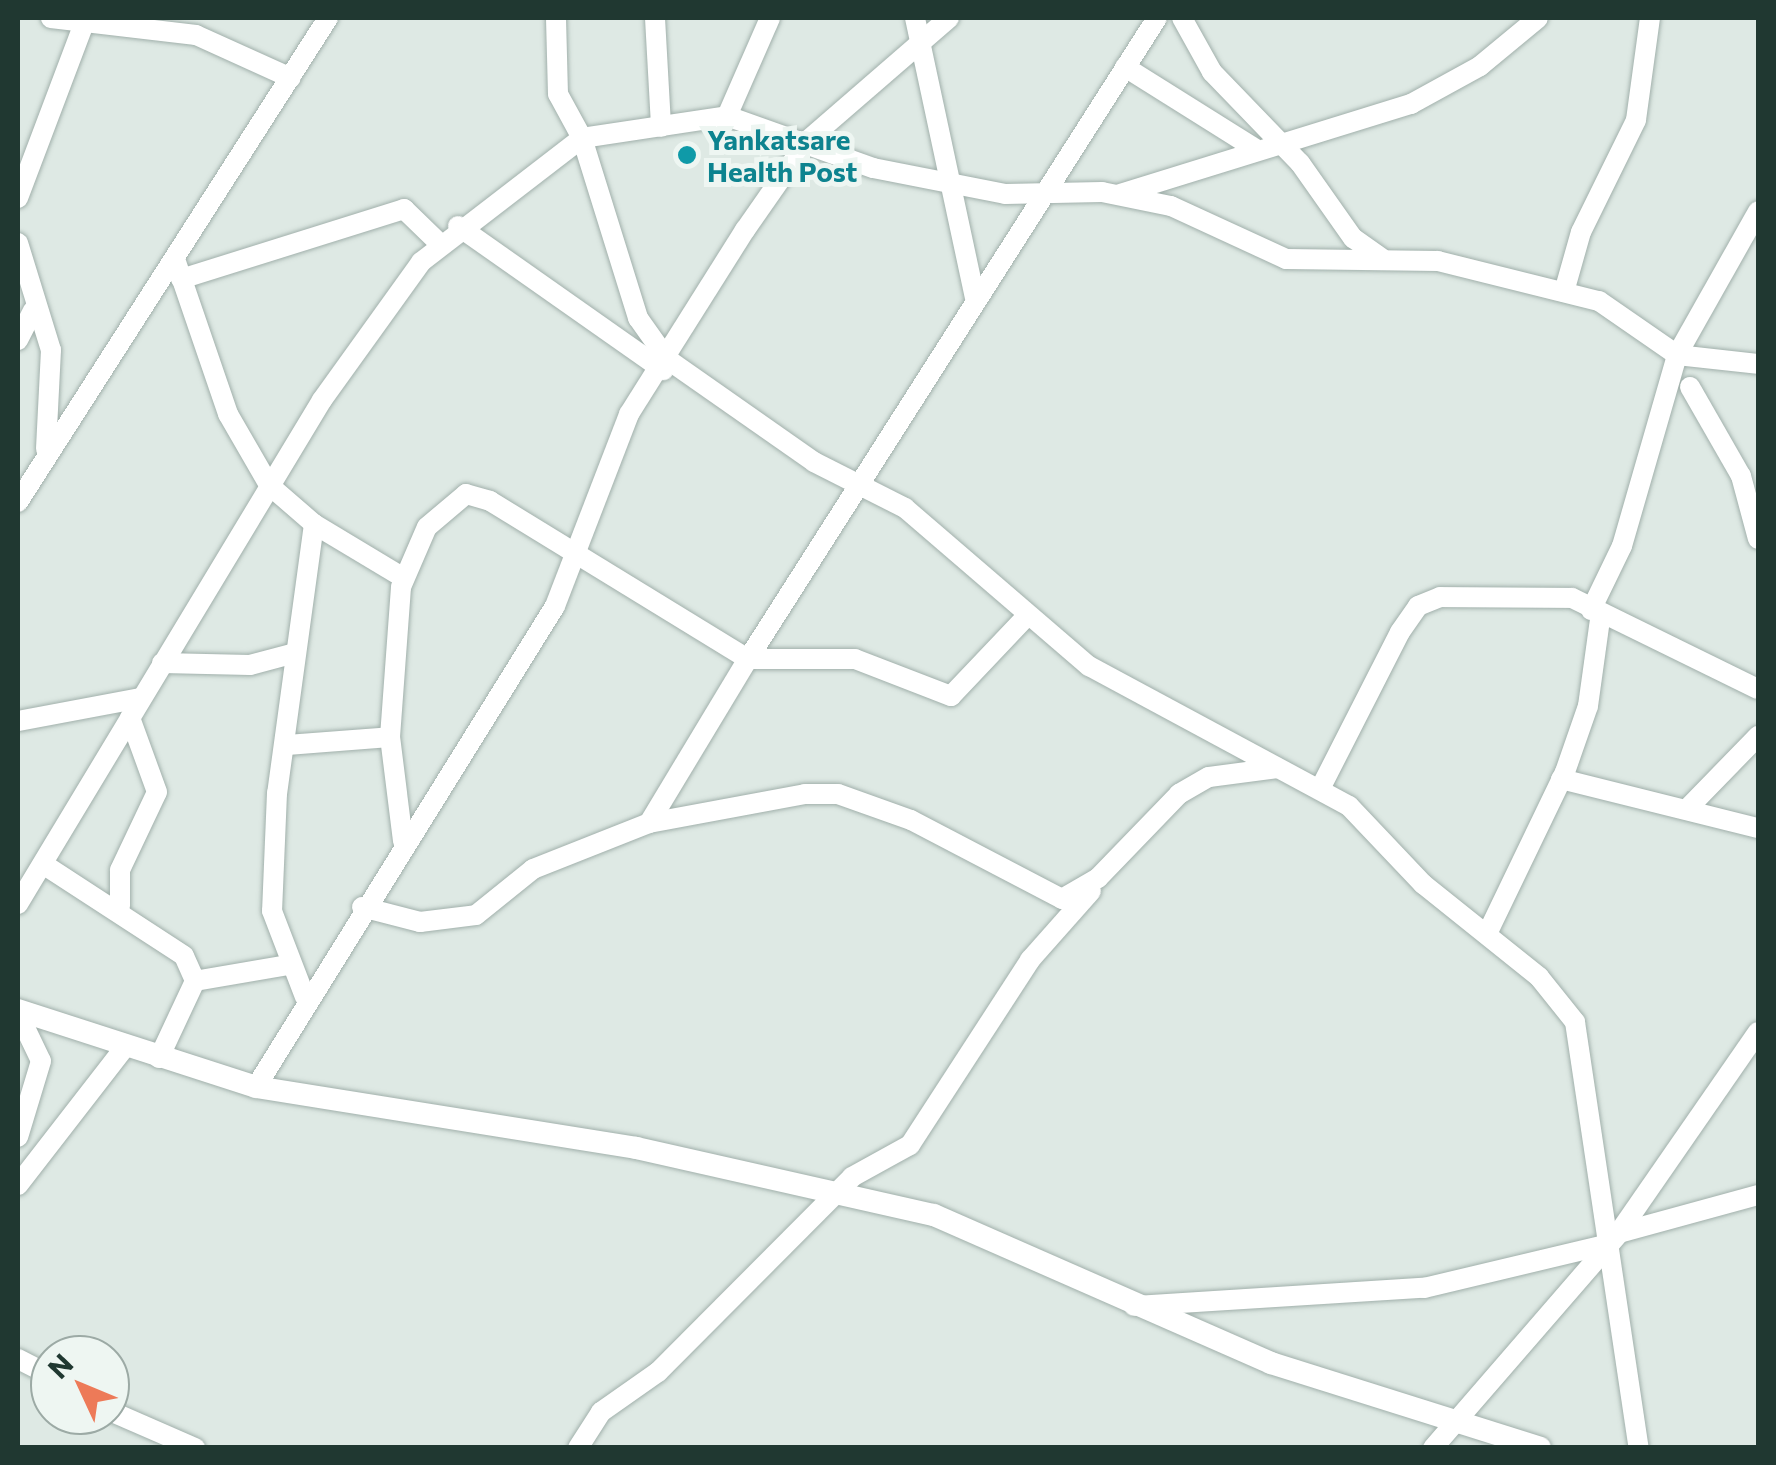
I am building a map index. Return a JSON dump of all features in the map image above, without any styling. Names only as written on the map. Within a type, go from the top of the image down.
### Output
[{"type":"street","points":[[51,18],[196,34],[291,78]]},
{"type":"street","points":[[18,502],[46,449],[178,270],[328,18]]},
{"type":"street","points":[[556,18],[558,94],[582,138],[638,318],[665,364]]},
{"type":"street","points":[[655,18],[662,127]]},
{"type":"street","points":[[727,116],[770,18]]},
{"type":"street","points":[[915,18],[976,302]]},
{"type":"street","points":[[256,1087],[306,997],[546,620],[629,414],[807,141],[920,48],[950,18]]},
{"type":"street","points":[[649,823],[748,659],[864,485],[976,302],[1050,195],[1124,67],[1158,18]]},
{"type":"street","points":[[1182,18],[1212,72],[1276,140],[1353,238],[1384,259]]},
{"type":"street","points":[[1118,194],[1276,140],[1411,104],[1480,66],[1538,18]]},
{"type":"street","points":[[1564,292],[1582,232],[1636,120],[1650,18]]},
{"type":"street","points":[[18,198],[85,21]]},
{"type":"street","points":[[1124,67],[1254,148]]},
{"type":"street","points":[[18,904],[268,485],[438,242],[582,138],[727,116],[807,141],[874,168],[1050,195],[1118,194],[1198,216],[1286,259],[1438,261],[1564,292],[1626,313],[1676,355],[1729,366],[1758,364]]},
{"type":"street","points":[[178,270],[404,209],[438,242]]},
{"type":"street","points":[[1487,934],[1561,779],[1588,706],[1596,615],[1622,546],[1676,355],[1758,211]]},
{"type":"street","points":[[458,226],[714,398],[905,508],[1025,618],[1115,683],[1320,789],[1378,827],[1423,884],[1487,934],[1574,1022],[1612,1239],[1639,1448]]},
{"type":"street","points":[[18,243],[33,310],[51,350],[46,449]]},
{"type":"street","points":[[178,270],[198,345],[268,485],[314,524],[404,578]]},
{"type":"street","points":[[18,340],[33,310]]},
{"type":"street","points":[[1662,399],[1729,366]]},
{"type":"street","points":[[1690,387],[1741,476],[1758,539]]},
{"type":"street","points":[[403,841],[390,737],[404,578],[426,527],[466,494],[748,659],[855,659],[951,696],[1025,618]]},
{"type":"street","points":[[306,997],[288,965],[272,911],[295,653],[314,524]]},
{"type":"street","points":[[1320,789],[1418,606],[1480,594],[1572,598],[1596,615],[1758,689]]},
{"type":"street","points":[[162,662],[250,664],[295,653]]},
{"type":"street","points":[[18,720],[141,698]]},
{"type":"street","points":[[120,906],[120,870],[157,792],[130,718]]},
{"type":"street","points":[[1690,806],[1758,736]]},
{"type":"street","points":[[287,745],[390,737]]},
{"type":"street","points":[[578,1448],[601,1412],[658,1372],[834,1194],[910,1145],[1030,960],[1098,878],[1179,794],[1209,777],[1276,768]]},
{"type":"street","points":[[1561,779],[1690,806],[1758,828]]},
{"type":"street","points":[[362,907],[420,922],[476,915],[533,870],[649,823],[744,800],[838,794],[954,838],[1062,899],[1098,878]]},
{"type":"street","points":[[43,864],[120,906],[184,956],[195,981],[158,1058]]},
{"type":"street","points":[[195,981],[288,965]]},
{"type":"street","points":[[18,1011],[256,1087],[636,1148],[934,1216],[1270,1364],[1540,1448]]},
{"type":"street","points":[[18,1011],[42,1060],[18,1137]]},
{"type":"street","points":[[1433,1448],[1612,1239],[1758,1032]]},
{"type":"street","points":[[18,1185],[125,1047]]},
{"type":"street","points":[[1134,1306],[1424,1288],[1612,1239],[1758,1195]]},
{"type":"street","points":[[130,1420],[195,1448]]},
{"type":"place","name":"Yankatsare Health Post","points":[[687,155]]}]
